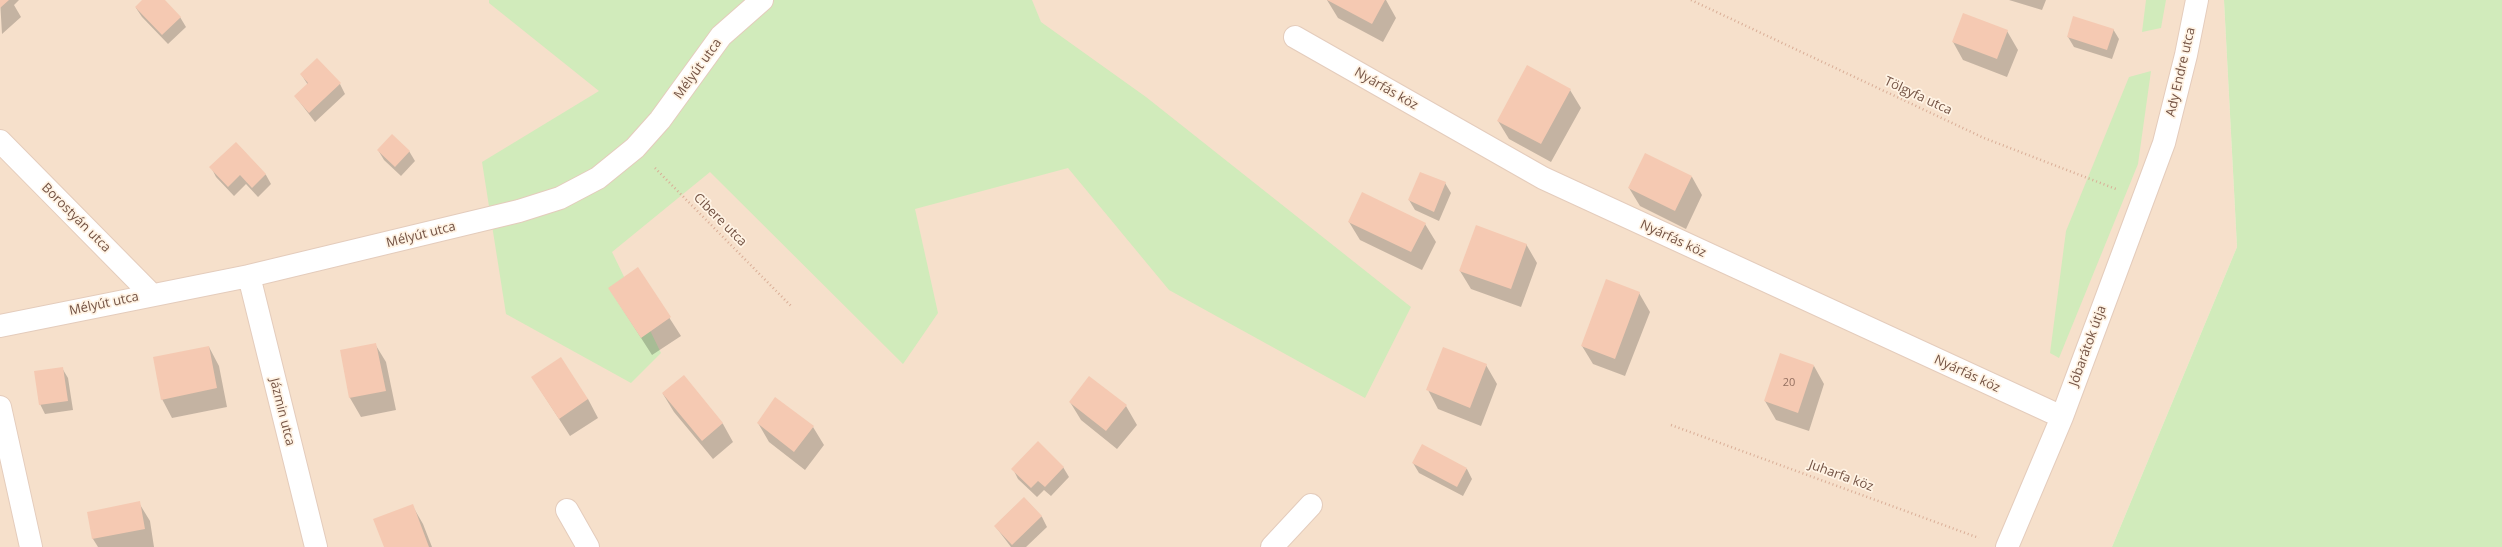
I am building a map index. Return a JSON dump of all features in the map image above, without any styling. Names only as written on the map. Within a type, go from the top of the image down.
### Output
[{"type":"street","name":"Mélyút utca","points":[[0,326],[248,276],[519,211],[560,198],[598,178],[635,148],[660,120],[721,36],[762,0]]},
{"type":"street","name":"Ady Endre utca","points":[[2164,143],[2186,55],[2197,0]]},
{"type":"street","name":"Nyárfás köz","points":[[1295,37],[1543,178],[2062,417]]},
{"type":"street","name":"Borostyán utca","points":[[0,141],[152,295]]},
{"type":"street","name":"Jóbarátok útja","points":[[2007,547],[2062,417],[2164,143]]},
{"type":"street","name":"Jázmin utca","points":[[248,276],[316,547]]},
{"type":"street","points":[[0,406],[31,547]]},
{"type":"street","points":[[1272,547],[1311,505]]},
{"type":"street","points":[[567,510],[588,547]]},
{"type":"path","name":"Tölgyfa utca","points":[[1691,0],[1984,138],[2142,200]]},
{"type":"path","name":"Cibere utca","points":[[635,148],[790,306]]},
{"type":"path","name":"Juharfa köz","points":[[1671,425],[1982,539]]},
{"type":"shaded area","points":[[0,0],[2224,0],[2237,247],[2112,547],[0,547]]},
{"type":"green space","points":[[489,0],[1032,0],[1041,22],[1146,97],[1411,307],[1365,398],[1169,290],[1068,168],[915,209],[938,313],[903,364],[710,172],[612,252],[661,353],[631,383],[506,314],[482,162],[599,91],[489,3]]},
{"type":"green space","points":[[2146,0],[2166,0],[2161,28],[2142,32]]},
{"type":"green space","points":[[2224,0],[2502,0],[2502,547],[2112,547],[2237,247]]},
{"type":"green space","points":[[2151,71],[2138,164],[2059,358],[2050,353],[2066,231],[2129,77]]},
{"type":"building","points":[[0,0],[9,0],[0,8]]},
{"type":"building","points":[[142,0],[165,0],[181,17],[162,35],[135,7]]},
{"type":"building","points":[[1327,0],[1385,0],[1372,24]]},
{"type":"building","points":[[1963,13],[2008,30],[1997,59],[1952,42]]},
{"type":"building","points":[[2073,16],[2114,29],[2107,50],[2067,37]]},
{"type":"building","points":[[317,58],[341,83],[309,113],[294,96],[308,83],[300,74]]},
{"type":"building","points":[[1527,65],[1571,89],[1541,144],[1497,121]]},
{"type":"building","points":[[392,134],[410,151],[395,167],[377,150]]},
{"type":"building","points":[[236,142],[266,174],[252,188],[240,175],[228,187],[209,167]]},
{"type":"building","points":[[1645,153],[1692,176],[1675,211],[1628,188]]},
{"type":"building","points":[[1420,172],[1446,182],[1434,212],[1408,200]]},
{"type":"building","points":[[1362,192],[1426,223],[1411,252],[1348,222]]},
{"type":"building","points":[[1476,225],[1527,244],[1511,289],[1459,271]]},
{"type":"building","points":[[638,267],[671,317],[641,338],[608,288]]},
{"type":"building","points":[[1606,279],[1640,292],[1615,359],[1581,346]]},
{"type":"building","points":[[376,343],[386,391],[349,398],[340,350]]},
{"type":"building","points":[[209,346],[217,388],[161,400],[153,357]]},
{"type":"building","points":[[1443,347],[1487,364],[1470,408],[1426,390]]},
{"type":"building","points":[[1780,353],[1814,365],[1798,413],[1764,401]]},
{"type":"building","points":[[561,357],[588,399],[559,419],[531,377]]},
{"type":"building","points":[[63,367],[68,401],[39,405],[34,371]]},
{"type":"building","points":[[684,375],[723,423],[702,441],[662,393]]},
{"type":"building","points":[[1089,376],[1127,405],[1106,431],[1069,402]]},
{"type":"building","points":[[775,397],[814,426],[794,452],[757,423]]},
{"type":"building","points":[[1038,441],[1064,467],[1045,487],[1038,481],[1031,488],[1011,469]]},
{"type":"building","points":[[1422,444],[1467,468],[1457,487],[1412,463]]},
{"type":"building","points":[[1024,497],[1042,516],[1012,545],[994,526]]},
{"type":"building","points":[[140,501],[145,529],[92,539],[87,512]]},
{"type":"building","points":[[413,504],[429,547],[384,547],[373,519]]}]
